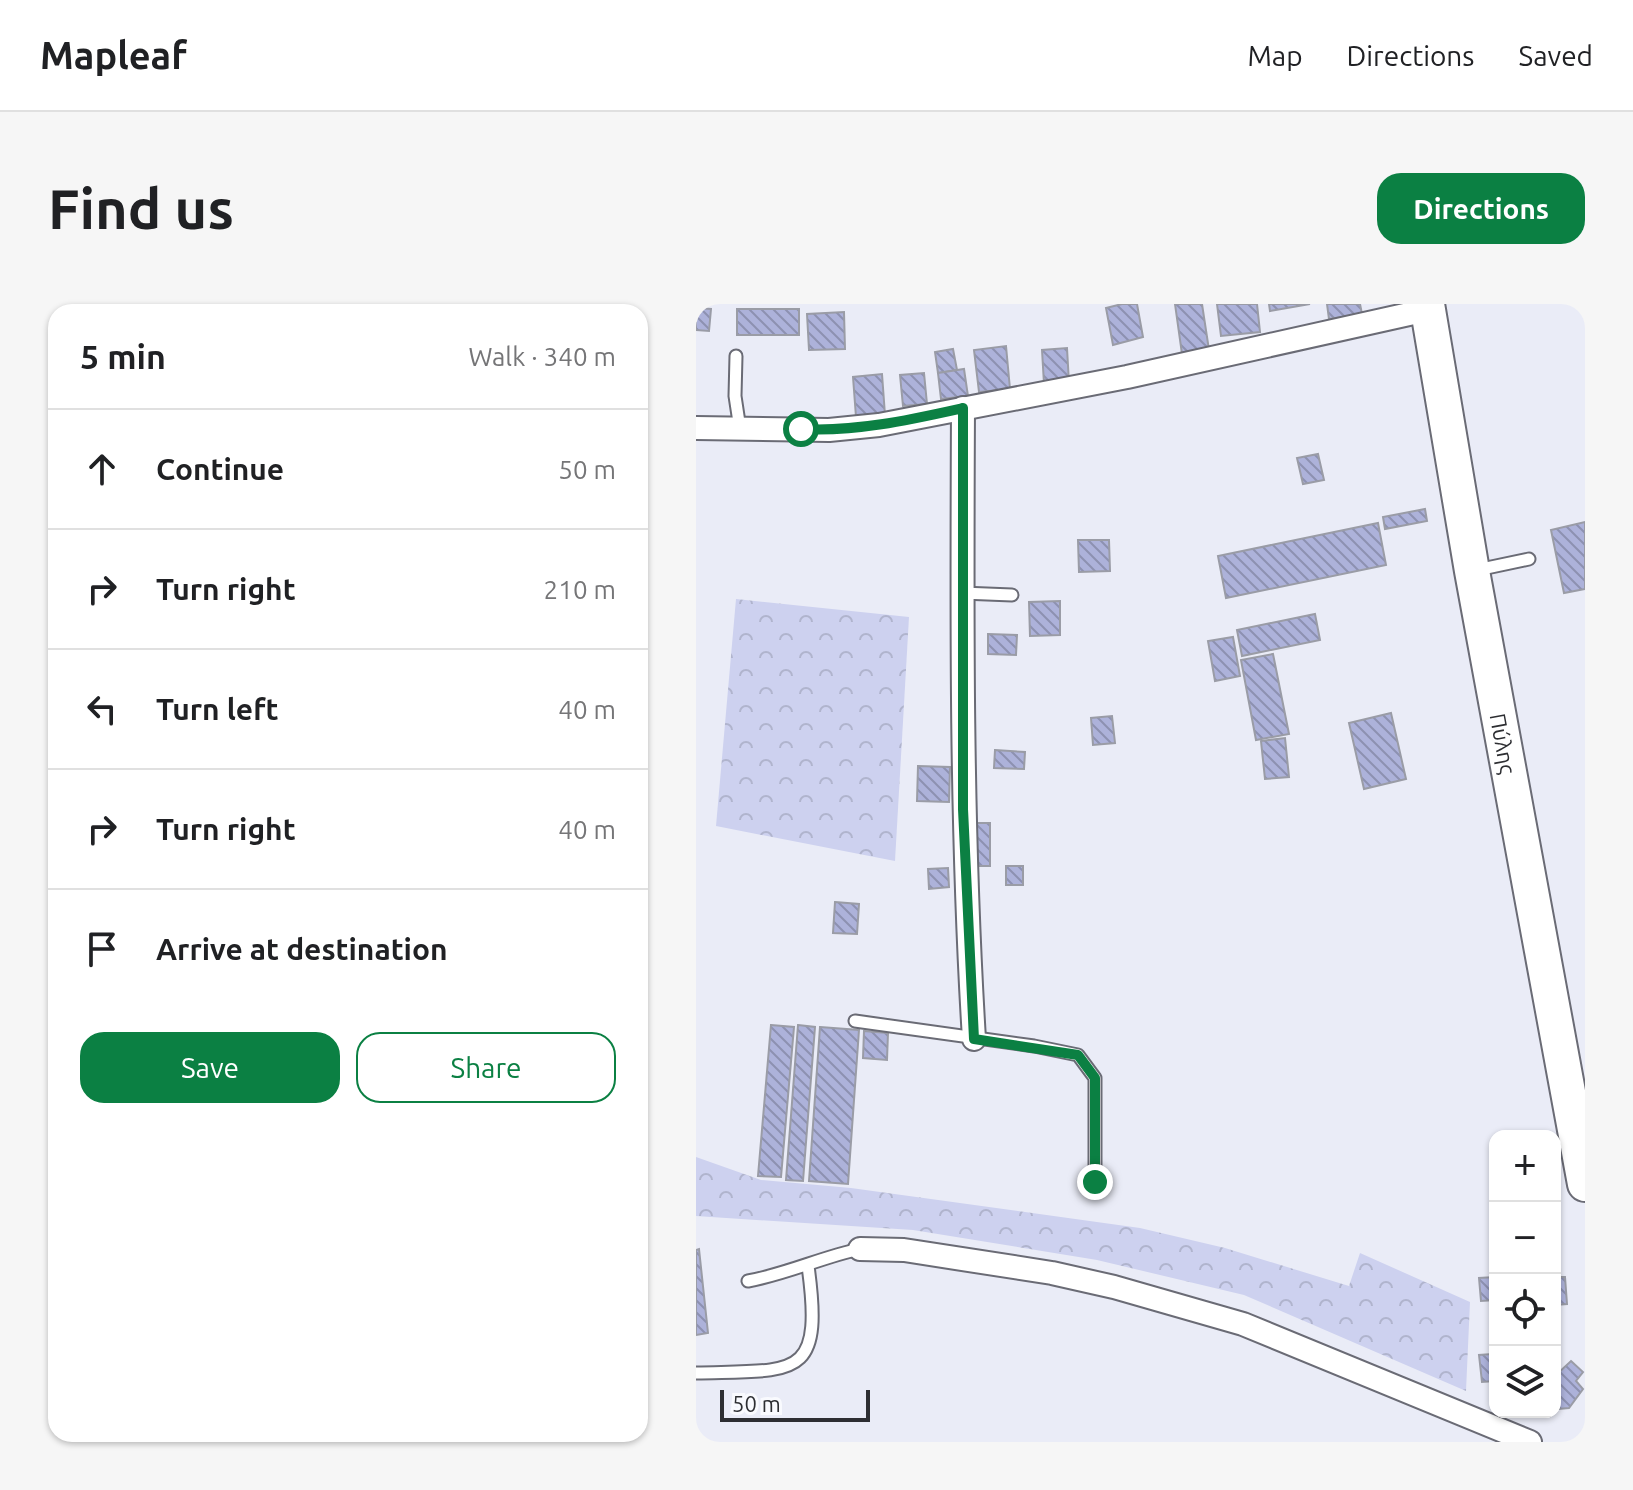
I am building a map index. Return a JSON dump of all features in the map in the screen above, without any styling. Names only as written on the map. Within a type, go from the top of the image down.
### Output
[{"type":"main road","name":"Πύλης","points":[[1427,307],[1472,571],[1585,1184]]},
{"type":"street","points":[[696,428],[851,428],[879,425],[1127,377],[1427,307]]},
{"type":"street","points":[[963,408],[963,809],[974,1039]]},
{"type":"street","points":[[860,1249],[904,1250],[1052,1273],[1114,1287],[1243,1324],[1530,1442]]},
{"type":"lane","points":[[736,356],[735,396],[740,429]]},
{"type":"lane","points":[[1472,571],[1529,559]]},
{"type":"lane","points":[[962,593],[1012,595]]},
{"type":"lane","points":[[855,1021],[1078,1055],[1095,1078],[1095,1182]]},
{"type":"lane","points":[[748,1281],[778,1276],[832,1255],[860,1249]]},
{"type":"lane","points":[[696,1373],[763,1371],[792,1366],[803,1358],[812,1334],[814,1307],[808,1266]]},
{"type":"green space","points":[[736,599],[909,617],[895,861],[716,826]]},
{"type":"green space","points":[[696,1157],[761,1180],[851,1188],[1140,1228],[1225,1248],[1349,1286],[1360,1253],[1470,1302],[1466,1391],[1244,1295],[1097,1260],[913,1230],[696,1216]]},
{"type":"building","points":[[1137,304],[1143,337],[1113,345],[1106,308]]},
{"type":"building","points":[[1175,304],[1202,304],[1209,350],[1182,354]]},
{"type":"building","points":[[1217,304],[1257,304],[1260,332],[1221,336]]},
{"type":"building","points":[[1269,304],[1310,304],[1270,311]]},
{"type":"building","points":[[1327,304],[1360,304],[1362,314],[1329,319]]},
{"type":"building","points":[[696,308],[711,309],[709,331],[696,330]]},
{"type":"building","points":[[737,309],[799,309],[799,335],[737,335]]},
{"type":"building","points":[[844,312],[845,349],[809,350],[807,314]]},
{"type":"building","points":[[1006,346],[1010,389],[979,392],[974,350]]},
{"type":"building","points":[[1067,348],[1069,383],[1044,384],[1042,350]]},
{"type":"building","points":[[953,349],[957,370],[938,373],[935,352]]},
{"type":"building","points":[[964,369],[968,396],[941,399],[938,373]]},
{"type":"building","points":[[924,373],[927,404],[903,406],[900,375]]},
{"type":"building","points":[[882,374],[885,415],[856,417],[853,377]]},
{"type":"building","points":[[1318,454],[1324,480],[1303,484],[1297,458]]},
{"type":"building","points":[[1425,509],[1427,521],[1385,529],[1383,517]]},
{"type":"building","points":[[1585,522],[1585,589],[1564,593],[1551,530]]},
{"type":"building","points":[[1378,523],[1386,565],[1226,598],[1218,556]]},
{"type":"building","points":[[1078,540],[1109,540],[1110,571],[1079,572]]},
{"type":"building","points":[[1060,601],[1060,635],[1030,636],[1029,602]]},
{"type":"building","points":[[1315,614],[1320,640],[1242,656],[1237,630]]},
{"type":"building","points":[[988,634],[1017,635],[1016,655],[988,654]]},
{"type":"building","points":[[1233,637],[1240,676],[1215,681],[1208,641]]},
{"type":"building","points":[[1273,654],[1289,734],[1256,740],[1241,660]]},
{"type":"building","points":[[1391,713],[1406,779],[1364,789],[1349,723]]},
{"type":"building","points":[[1112,716],[1115,743],[1093,745],[1091,718]]},
{"type":"building","points":[[1285,738],[1289,777],[1265,779],[1261,741]]},
{"type":"building","points":[[995,750],[1025,752],[1024,769],[994,768]]},
{"type":"building","points":[[918,766],[950,767],[949,802],[917,801]]},
{"type":"building","points":[[977,823],[990,823],[990,866],[976,866]]},
{"type":"building","points":[[1006,866],[1023,866],[1023,885],[1006,885]]},
{"type":"building","points":[[948,868],[949,887],[929,889],[928,869]]},
{"type":"building","points":[[835,902],[859,904],[857,934],[833,933]]},
{"type":"building","points":[[771,1025],[794,1027],[781,1177],[758,1176]]},
{"type":"building","points":[[798,1025],[815,1027],[803,1181],[786,1180]]},
{"type":"building","points":[[820,1027],[859,1030],[848,1184],[809,1181]]},
{"type":"building","points":[[864,1031],[888,1033],[887,1060],[863,1058]]},
{"type":"building","points":[[699,1249],[708,1333],[696,1335],[696,1250]]},
{"type":"building","points":[[1489,1277],[1489,1300],[1481,1301],[1479,1278]]},
{"type":"building","points":[[1561,1277],[1565,1277],[1567,1304],[1561,1304]]},
{"type":"building","points":[[1489,1354],[1489,1381],[1482,1382],[1479,1355]]},
{"type":"building","points":[[1571,1361],[1583,1372],[1576,1381],[1583,1389],[1569,1408],[1561,1409],[1561,1370]]},
{"type":"route","points":[[801,429],[829,430],[879,425],[963,408],[963,809],[974,1039],[1078,1055],[1095,1078],[1095,1182]]}]
